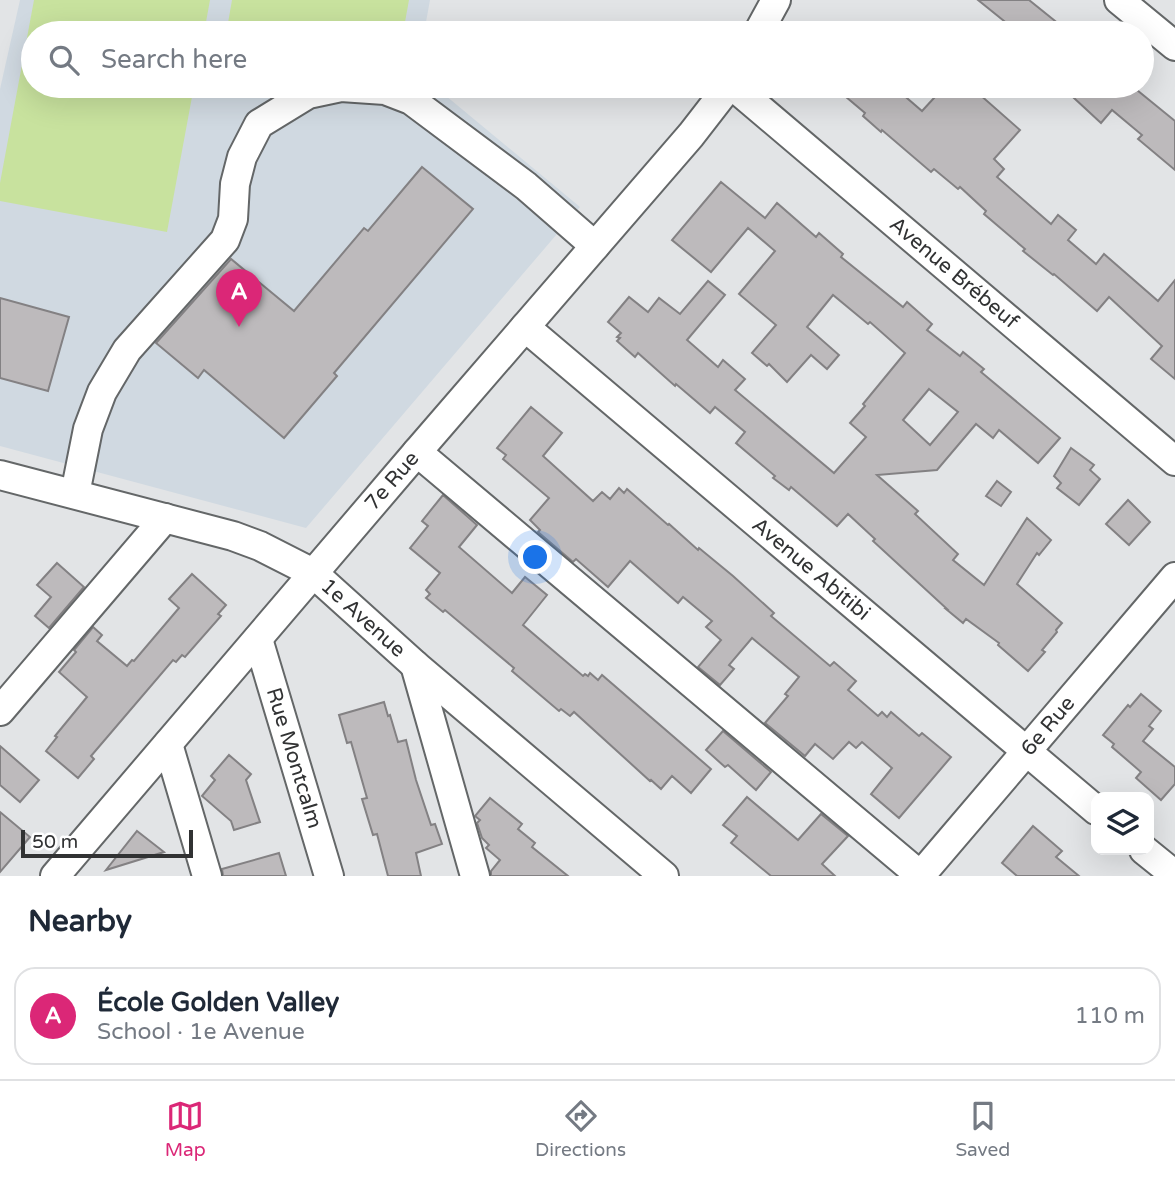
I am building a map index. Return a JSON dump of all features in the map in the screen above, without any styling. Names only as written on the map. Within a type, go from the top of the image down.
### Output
[{"type":"street","points":[[765,21],[776,0]]},
{"type":"street","points":[[1119,0],[1145,21]]},
{"type":"street","points":[[1154,29],[1175,46]]},
{"type":"street","points":[[75,494],[88,429],[102,392],[127,350],[225,240],[233,219],[235,184],[242,157],[259,124],[301,98]]},
{"type":"street","points":[[406,98],[526,186],[595,246]]},
{"type":"street","name":"7e Rue","points":[[55,876],[721,98]]},
{"type":"street","name":"Avenue Brébeuf","points":[[745,98],[1175,461]]},
{"type":"street","name":"Avenue Abitibi","points":[[525,327],[1091,806]]},
{"type":"street","points":[[417,452],[921,876]]},
{"type":"street","name":"1e Avenue","points":[[0,475],[233,536],[260,546],[313,573],[415,665],[664,876]]},
{"type":"street","points":[[0,711],[165,518]]},
{"type":"street","name":"6e Rue","points":[[921,876],[1175,577]]},
{"type":"street","name":"Rue Montcalm","points":[[258,639],[329,876]]},
{"type":"street","points":[[415,665],[475,876]]},
{"type":"street","points":[[168,744],[207,876]]},
{"type":"street","points":[[1150,855],[1175,876]]},
{"type":"shaded area","points":[[20,0],[430,0],[426,21],[21,21],[21,98],[448,98],[580,207],[306,528],[0,446],[0,89]]},
{"type":"green space","points":[[34,0],[210,0],[206,21],[30,21]]},
{"type":"green space","points":[[232,0],[409,0],[405,21],[228,21]]},
{"type":"green space","points":[[21,70],[21,98],[192,98],[167,232],[0,201],[0,183]]},
{"type":"building","points":[[978,0],[1029,0],[1055,21],[1004,21]]},
{"type":"building","points":[[847,98],[907,98],[922,111],[934,98],[984,98],[1020,130],[994,159],[1004,169],[997,177],[1051,224],[1058,215],[1076,230],[1068,240],[1096,264],[1104,254],[1158,301],[1175,280],[1175,379],[1151,359],[1162,346],[1109,297],[1097,311],[1023,251],[1025,249],[984,214],[986,211],[960,187],[958,189],[934,169],[931,172],[863,116],[865,113]]},
{"type":"building","points":[[1074,98],[1147,98],[1175,121],[1175,170],[1138,139],[1142,135],[1112,110],[1101,123]]},
{"type":"building","points":[[422,167],[473,209],[334,373],[337,376],[284,438],[204,370],[198,378],[156,343],[231,259],[294,311],[364,228],[368,231]]},
{"type":"building","points":[[721,182],[765,218],[777,203],[816,237],[819,233],[843,254],[841,257],[903,307],[907,302],[932,324],[927,330],[960,356],[963,352],[984,369],[981,372],[1060,438],[1038,463],[999,430],[993,438],[976,424],[937,470],[877,475],[918,511],[915,514],[958,554],[953,560],[984,585],[1027,518],[1051,540],[1039,555],[1037,553],[1017,584],[1062,623],[1042,650],[1045,652],[1028,671],[998,645],[999,643],[966,619],[963,623],[946,609],[848,514],[837,526],[791,487],[789,490],[773,478],[775,476],[736,443],[745,432],[715,407],[710,413],[638,353],[635,357],[617,341],[621,333],[608,322],[629,297],[648,312],[659,298],[680,314],[708,281],[725,295],[687,340],[718,367],[723,360],[745,379],[735,390],[834,473],[866,437],[850,423],[905,353],[870,322],[868,324],[833,295],[807,327],[839,355],[827,369],[811,355],[787,382],[769,364],[767,366],[752,353],[776,325],[739,294],[775,251],[748,228],[711,272],[672,240]],"holes":[[[929,389],[958,412],[930,445],[903,420]]]},
{"type":"building","points":[[0,298],[69,317],[48,391],[0,378]]},
{"type":"building","points":[[531,407],[562,433],[543,456],[593,501],[602,492],[610,499],[619,488],[624,493],[627,489],[698,550],[699,548],[733,576],[774,613],[771,616],[830,666],[834,662],[856,681],[848,690],[878,716],[882,712],[887,717],[891,712],[919,736],[922,733],[951,757],[899,818],[871,794],[892,768],[862,742],[856,748],[849,742],[833,759],[815,744],[805,756],[765,723],[788,696],[785,694],[799,677],[752,638],[729,665],[734,669],[720,685],[698,667],[721,640],[706,627],[712,621],[683,597],[678,603],[630,561],[608,587],[576,559],[573,562],[538,532],[540,530],[530,520],[549,498],[503,459],[506,455],[497,448]]},
{"type":"building","points":[[1071,448],[1094,465],[1090,470],[1100,479],[1079,505],[1057,488],[1061,483],[1054,476]]},
{"type":"building","points":[[997,481],[1011,492],[1001,506],[986,496]]},
{"type":"building","points":[[443,495],[477,525],[459,547],[512,593],[525,577],[547,595],[523,625],[583,676],[590,673],[598,680],[602,675],[711,769],[691,793],[672,776],[661,789],[650,781],[574,712],[570,716],[561,709],[559,711],[512,671],[514,668],[445,610],[443,612],[426,598],[430,594],[426,590],[440,573],[410,548],[428,526],[422,521]]},
{"type":"building","points":[[1128,500],[1150,522],[1129,545],[1106,524]]},
{"type":"building","points":[[57,563],[84,587],[49,628],[35,616],[51,597],[37,585]]},
{"type":"building","points":[[192,574],[226,605],[218,614],[221,616],[185,657],[182,655],[176,662],[173,660],[91,756],[94,759],[78,778],[46,751],[87,697],[59,672],[93,627],[102,635],[97,641],[127,666],[134,661],[179,608],[169,599]]},
{"type":"building","points":[[1141,694],[1161,711],[1149,726],[1153,729],[1143,741],[1175,767],[1175,784],[1161,800],[1136,778],[1141,772],[1112,747],[1114,744],[1103,735],[1128,705],[1130,707]]},
{"type":"building","points":[[384,702],[398,742],[406,740],[431,825],[435,824],[442,844],[416,853],[421,876],[388,876],[377,834],[373,835],[362,799],[367,798],[351,742],[347,743],[339,715]]},
{"type":"building","points":[[723,731],[771,772],[756,790],[706,750]]},
{"type":"building","points":[[0,746],[39,780],[20,802],[0,785]]},
{"type":"building","points":[[229,755],[251,774],[246,780],[260,822],[234,830],[231,821],[202,796],[215,780],[211,776]]},
{"type":"building","points":[[747,797],[798,840],[821,814],[848,836],[822,864],[835,876],[771,876],[731,843],[737,836],[723,825]]},
{"type":"building","points":[[490,798],[522,824],[518,829],[535,843],[532,847],[568,876],[491,876],[491,871],[500,860],[486,848],[489,845],[482,838],[477,823],[480,820],[475,816]]},
{"type":"building","points":[[0,812],[30,837],[0,872]]},
{"type":"building","points":[[1033,826],[1062,851],[1056,857],[1079,876],[1017,876],[1002,863]]},
{"type":"building","points":[[137,831],[164,852],[106,870]]},
{"type":"building","points":[[279,853],[286,876],[223,876],[222,869]]},
{"type":"place","name":"École Golden Valley","points":[[239,327]]}]
